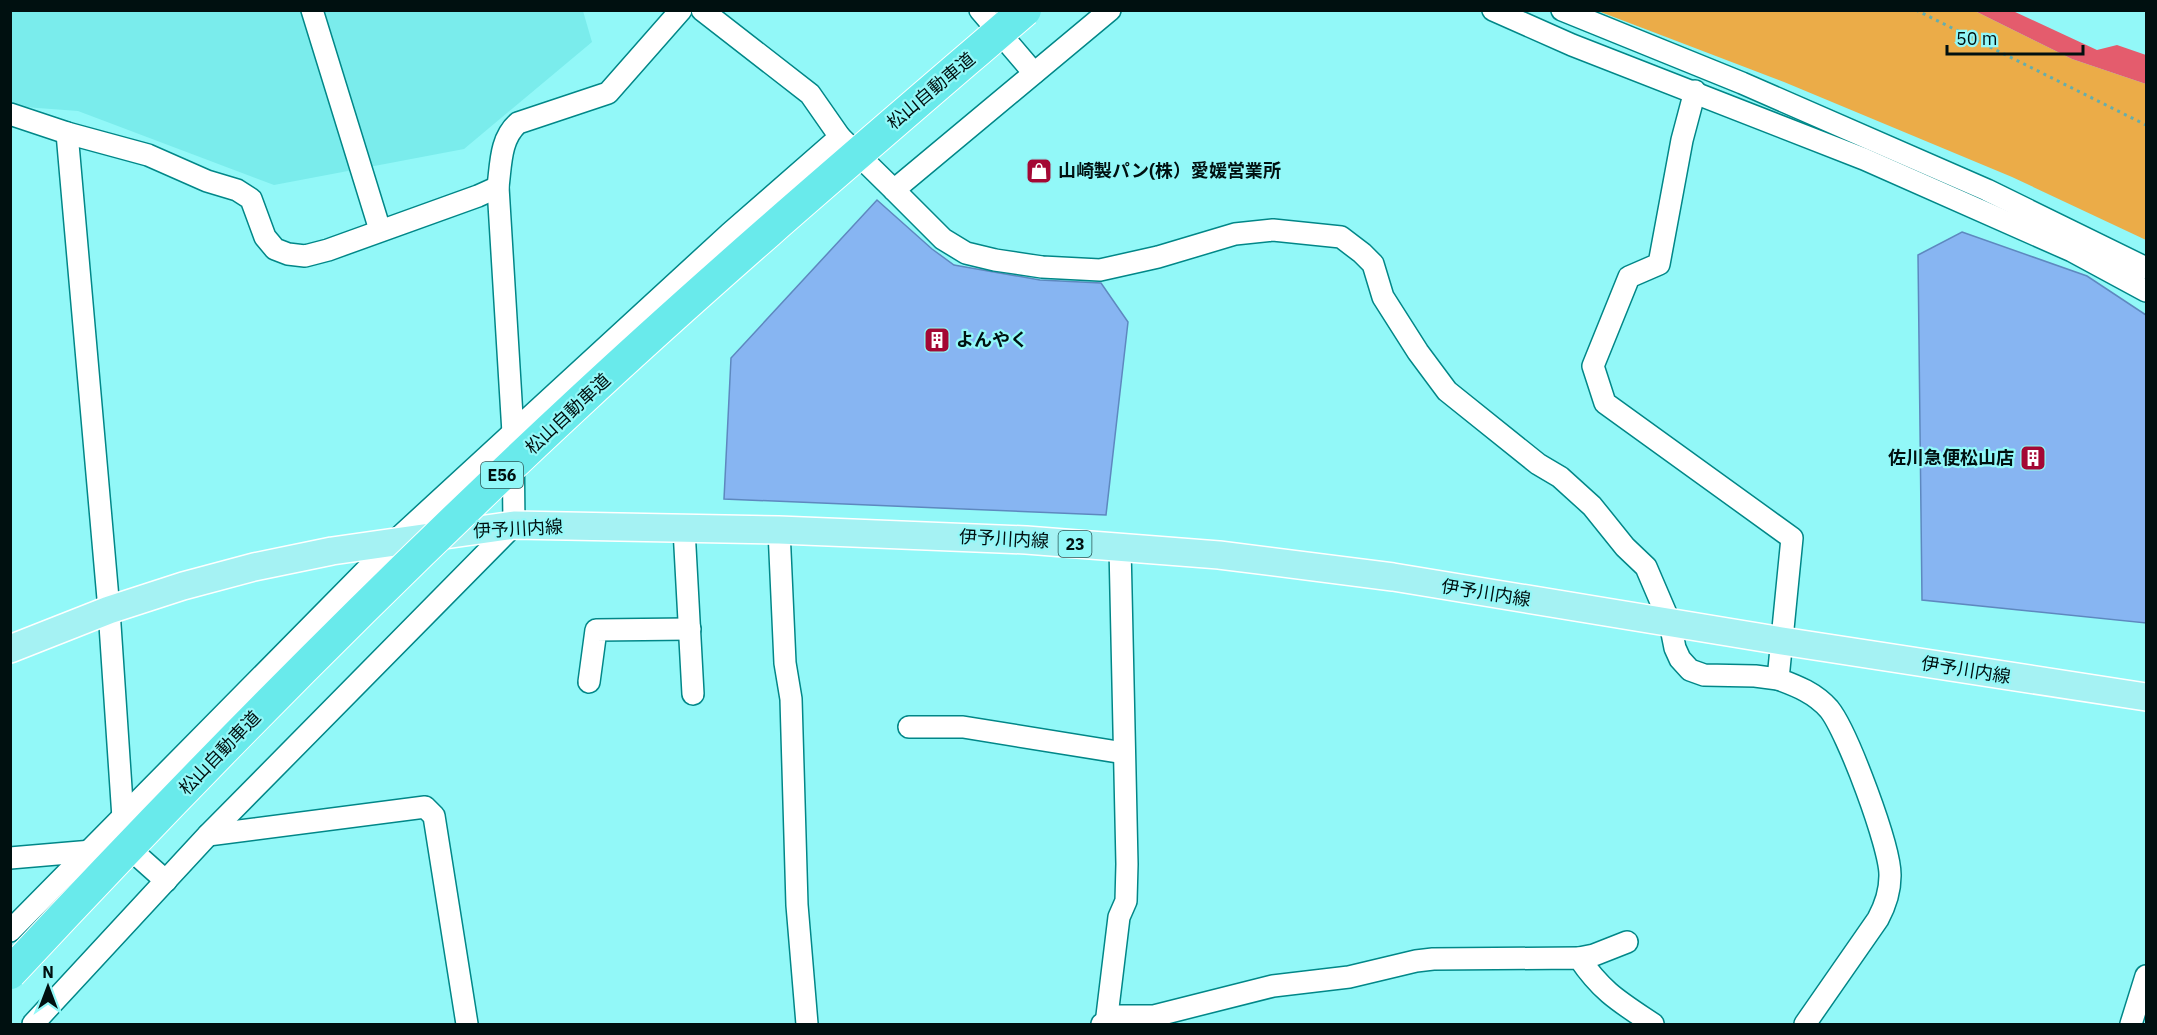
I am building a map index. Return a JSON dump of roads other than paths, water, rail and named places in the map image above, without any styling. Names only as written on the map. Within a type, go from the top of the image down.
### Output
[{"type":"highway","name":"松山自動車道","points":[[10,973],[209,764],[350,622],[494,483],[586,396],[827,180],[1026,10]]},
{"type":"main road","name":"伊予川内線","points":[[10,649],[109,610],[183,586],[254,567],[395,541],[514,525],[779,530],[1026,540],[1220,555],[1393,577],[1782,641],[2146,697]]},
{"type":"street","points":[[312,10],[380,230]]},
{"type":"street","points":[[33,1024],[208,835],[514,525],[513,433],[498,187],[508,132],[518,123],[608,93],[681,10]]},
{"type":"street","points":[[702,10],[810,94],[840,137],[943,239],[966,253],[1042,267],[1100,270],[1158,257],[1235,234],[1273,230],[1341,237],[1362,253],[1373,264],[1383,297],[1447,391],[1538,464],[1560,477],[1592,506],[1625,547],[1646,567],[1670,623],[1675,648],[1680,659],[1690,670],[1704,675],[1778,679],[1800,687],[1820,699],[1830,711],[1860,771],[1891,874],[1884,907],[1878,919],[1805,1024]]},
{"type":"street","points":[[980,10],[1034,73]]},
{"type":"street","points":[[894,190],[1110,10]]},
{"type":"street","points":[[1493,10],[1572,45],[1695,91],[1864,159],[2052,243],[2146,291]]},
{"type":"street","points":[[1562,10],[1742,83],[1987,189],[2146,268]]},
{"type":"street","points":[[1695,91],[1682,140],[1659,264],[1629,277],[1593,366],[1605,403],[1792,538],[1778,679]]},
{"type":"street","points":[[10,114],[66,133],[148,155],[207,181],[237,190],[251,199],[265,237],[275,249],[288,254],[305,256],[328,250],[498,187]]},
{"type":"street","points":[[66,133],[109,610],[117,825],[166,880]]},
{"type":"street","points":[[10,931],[92,851],[395,541],[729,234],[840,137]]},
{"type":"street","points":[[684,528],[693,694]]},
{"type":"street","points":[[779,530],[785,663],[791,699],[797,904],[807,1024]]},
{"type":"street","points":[[1104,1024],[1119,917],[1126,901],[1120,547]]},
{"type":"street","points":[[589,682],[596,630],[690,630]]},
{"type":"street","points":[[909,727],[963,727],[1124,753]]},
{"type":"street","points":[[208,835],[425,807],[434,816],[467,1024]]},
{"type":"street","points":[[10,858],[92,851]]},
{"type":"street","points":[[1104,1024],[1116,1016],[1154,1016],[1273,986],[1349,977],[1416,961],[1579,958],[1594,955],[1627,942]]},
{"type":"street","points":[[1579,958],[1594,980],[1610,996],[1653,1024]]},
{"type":"street","points":[[2131,1024],[2146,976]]},
{"type":"place","name":"山崎製パン(株）愛媛営業所","points":[[1039,171]]},
{"type":"place","name":"よんやく","points":[[937,340]]},
{"type":"place","name":"佐川急便松山店","points":[[2033,458]]}]
